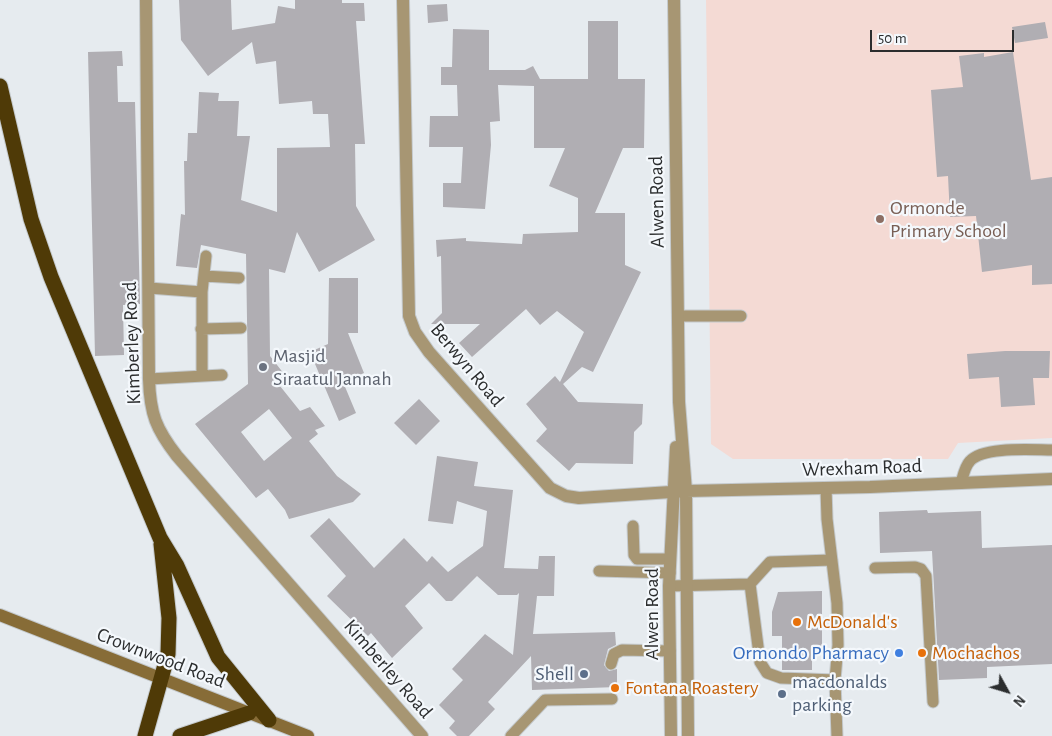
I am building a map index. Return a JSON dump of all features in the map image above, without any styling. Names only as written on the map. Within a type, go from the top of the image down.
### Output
[{"type":"highway","points":[[0,86],[31,219],[51,277],[160,538],[177,566],[218,657],[269,720]]},
{"type":"highway","points":[[144,736],[162,680],[168,654],[169,618],[160,538]]},
{"type":"highway","points":[[180,736],[249,713]]},
{"type":"main road","name":"Crownwood Road","points":[[0,615],[308,736]]},
{"type":"street","name":"Kimberley Road","points":[[146,0],[149,379],[152,410],[161,436],[422,736]]},
{"type":"street","name":"Berwyn Road","points":[[404,0],[407,299],[408,316],[415,332],[429,352],[542,481],[554,491],[579,498],[679,491]]},
{"type":"street","name":"Alwen Road","points":[[674,0],[679,491],[685,586],[688,736]]},
{"type":"street","name":"Wrexham Road","points":[[679,491],[826,488],[1052,479]]},
{"type":"street","name":"Alwen Road","points":[[671,736],[669,586],[670,559],[679,491]]},
{"type":"lane","points":[[202,375],[202,292],[206,256]]},
{"type":"lane","points":[[204,276],[239,278]]},
{"type":"lane","points":[[149,288],[202,292]]},
{"type":"lane","points":[[678,316],[741,316]]},
{"type":"lane","points":[[201,328],[242,328]]},
{"type":"lane","points":[[149,379],[222,375]]},
{"type":"lane","points":[[961,483],[967,467],[977,456],[988,452],[1052,450]]},
{"type":"lane","points":[[826,488],[827,519],[838,625],[835,680],[837,736]]},
{"type":"lane","points":[[633,526],[634,555],[637,559],[670,559]]},
{"type":"lane","points":[[669,586],[750,584],[770,562],[832,560]]},
{"type":"lane","points":[[875,568],[915,567],[921,569],[926,576],[933,702]]},
{"type":"lane","points":[[599,570],[670,572]]},
{"type":"lane","points":[[750,584],[760,662],[767,673],[781,678],[835,680]]},
{"type":"lane","points":[[612,664],[614,654],[622,650],[670,652]]},
{"type":"lane","points":[[511,736],[545,700],[612,699]]},
{"type":"shaded area","name":"Ormonde Primary School","points":[[706,0],[1052,0],[1052,438],[958,443],[948,459],[733,459],[711,444]]},
{"type":"building","points":[[179,0],[231,0],[232,30],[275,23],[278,6],[295,9],[295,0],[342,0],[342,3],[364,3],[365,21],[356,21],[365,144],[355,144],[356,206],[375,240],[319,272],[297,232],[285,273],[269,269],[270,356],[288,379],[280,386],[300,411],[310,407],[325,426],[315,430],[318,434],[309,441],[337,476],[361,494],[353,502],[289,519],[285,510],[268,489],[256,498],[195,424],[248,384],[246,254],[201,245],[197,268],[176,266],[181,214],[185,215],[184,161],[187,161],[188,133],[197,133],[199,92],[219,93],[218,101],[239,101],[237,136],[250,136],[241,200],[277,212],[277,148],[330,147],[328,114],[313,114],[312,101],[279,104],[276,61],[256,64],[252,42],[208,76],[181,40]],"holes":[[[269,409],[292,438],[264,461],[241,432]]]},
{"type":"building","points":[[447,4],[448,21],[428,23],[427,5]]},
{"type":"building","points":[[588,21],[618,21],[618,79],[645,79],[644,148],[623,148],[595,213],[625,213],[625,265],[641,272],[593,372],[582,367],[563,384],[578,402],[643,404],[642,424],[634,432],[633,464],[576,463],[569,471],[536,441],[547,429],[526,404],[555,376],[560,382],[584,332],[557,311],[540,325],[526,309],[472,357],[459,343],[480,324],[431,324],[442,313],[441,256],[437,257],[436,240],[466,238],[466,241],[522,244],[523,234],[578,232],[578,198],[549,186],[565,148],[534,148],[534,86],[498,85],[500,121],[490,122],[491,145],[485,209],[443,207],[443,183],[461,183],[463,147],[429,147],[430,116],[458,116],[457,85],[441,85],[441,67],[452,67],[453,29],[489,30],[489,70],[525,70],[533,66],[540,79],[588,79]]},
{"type":"building","points":[[1045,22],[1048,38],[1015,43],[1012,27]]},
{"type":"building","points":[[122,51],[123,66],[117,66],[118,102],[135,102],[140,304],[123,305],[124,355],[95,356],[88,52]]},
{"type":"building","points":[[1013,52],[1031,180],[1052,177],[1052,284],[1032,285],[1032,265],[982,272],[976,216],[950,217],[948,176],[937,177],[931,90],[963,87],[959,56],[984,53],[984,57]]},
{"type":"building","points":[[329,278],[358,278],[358,333],[348,333],[364,373],[343,382],[356,413],[339,421],[310,352],[328,344]]},
{"type":"building","points":[[1005,351],[1050,351],[1049,378],[1033,378],[1035,405],[1001,407],[999,377],[969,379],[967,354]]},
{"type":"building","points":[[419,399],[440,421],[416,445],[394,423]]},
{"type":"building","points":[[437,456],[478,462],[474,486],[513,490],[504,568],[538,569],[539,556],[555,556],[554,596],[537,596],[533,634],[615,632],[616,645],[608,649],[604,665],[609,671],[617,669],[617,687],[532,690],[531,656],[488,702],[495,709],[469,736],[457,736],[449,728],[455,721],[439,705],[463,680],[452,669],[485,634],[513,655],[519,593],[517,595],[498,595],[477,576],[452,601],[446,601],[429,583],[405,606],[423,628],[392,658],[371,633],[368,636],[327,596],[346,576],[310,536],[329,518],[374,568],[404,538],[427,562],[432,556],[448,572],[483,546],[487,511],[457,501],[453,524],[428,521]]},
{"type":"building","points":[[927,510],[928,513],[981,511],[982,548],[1052,545],[1052,664],[987,667],[987,678],[939,680],[932,551],[880,553],[879,512]]},
{"type":"building","name":"McDonald's","points":[[822,591],[822,652],[812,652],[812,670],[782,670],[782,636],[772,636],[772,612],[778,592]]},
{"type":"place","name":"Ormonde Primary School","points":[[880,219]]},
{"type":"place","name":"Masjid Siraatul Jannah","points":[[263,367]]},
{"type":"place","name":"McDonald's","points":[[797,622]]},
{"type":"place","name":"Ormondo Pharmacy","points":[[899,653]]},
{"type":"place","name":"Mochachos","points":[[922,653]]},
{"type":"place","name":"Shell","points":[[584,674]]},
{"type":"place","name":"Fontana Roastery","points":[[615,688]]},
{"type":"place","name":"macdonalds parking","points":[[782,694]]}]
